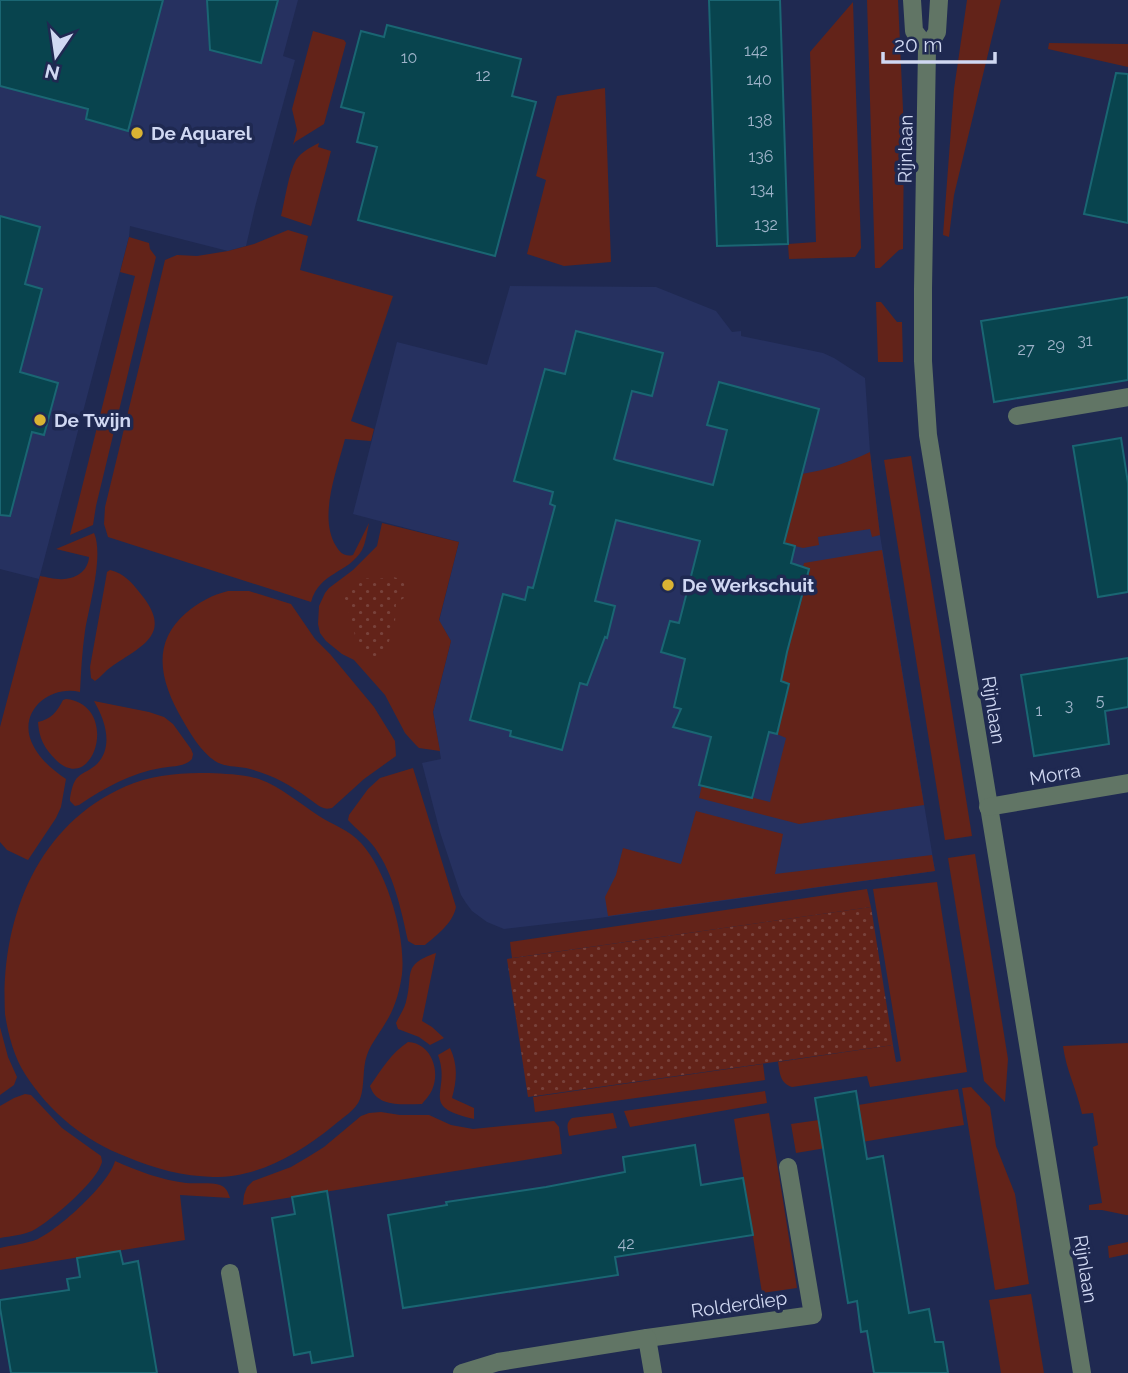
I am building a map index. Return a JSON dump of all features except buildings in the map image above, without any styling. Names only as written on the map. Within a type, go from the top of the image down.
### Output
[{"type":"street","name":"Rijnlaan","points":[[912,0],[914,31],[927,48]]},
{"type":"street","name":"Rijnlaan","points":[[939,0],[937,32],[927,48],[923,361],[928,435],[1082,1373]]},
{"type":"street","points":[[1017,415],[1128,397]]},
{"type":"street","name":"Morra","points":[[988,807],[1128,783]]},
{"type":"street","name":"Rolderdiep","points":[[462,1373],[498,1362],[813,1314],[788,1167]]},
{"type":"street","points":[[230,1273],[247,1373]]},
{"type":"street","points":[[647,1338],[653,1373]]},
{"type":"shaded area","name":"De Aquarel","points":[[0,0],[298,0],[283,56],[295,60],[246,246],[228,251],[130,226],[39,579],[0,569]]},
{"type":"shaded area","points":[[867,0],[898,0],[904,131],[903,249],[880,268],[875,268]]},
{"type":"shaded area","points":[[967,0],[1001,0],[954,195],[949,237],[943,235],[954,89]]},
{"type":"shaded area","points":[[853,2],[861,248],[855,257],[789,259],[788,244],[816,242],[810,52]]},
{"type":"shaded area","points":[[313,31],[344,40],[346,43],[324,124],[293,145],[297,130],[292,109]]},
{"type":"shaded area","points":[[1049,43],[1128,44],[1128,67],[1048,49]]},
{"type":"shaded area","points":[[605,88],[611,262],[564,266],[527,254],[546,180],[536,176],[557,96]]},
{"type":"shaded area","points":[[319,143],[318,147],[331,151],[311,226],[281,216],[296,160],[303,152]]},
{"type":"shaded area","points":[[288,230],[308,236],[300,270],[393,296],[351,421],[374,429],[371,441],[345,439],[329,508],[331,534],[341,552],[353,555],[369,523],[365,540],[356,558],[327,578],[315,592],[311,602],[108,537],[104,524],[105,507],[165,260],[177,255],[197,256],[228,251]]},
{"type":"shaded area","points":[[129,237],[149,243],[156,257],[93,525],[70,535],[135,276],[120,272]]},
{"type":"shaded area","name":"De Werkschuit","points":[[510,286],[656,287],[716,311],[732,332],[741,331],[741,336],[823,353],[865,378],[880,535],[935,871],[504,929],[487,922],[466,903],[440,832],[422,763],[441,759],[433,712],[451,641],[439,621],[459,542],[353,514],[397,342],[487,365]]},
{"type":"shaded area","points":[[876,302],[881,302],[897,322],[902,322],[903,362],[878,362]]},
{"type":"shaded area","points":[[870,452],[880,535],[872,537],[870,529],[818,537],[819,545],[803,548],[783,543],[802,474],[836,466]]},
{"type":"shaded area","points":[[911,456],[972,836],[945,840],[884,460]]},
{"type":"shaded area","points":[[382,523],[459,542],[439,620],[451,641],[433,712],[440,751],[419,748],[405,733],[385,695],[354,660],[342,654],[320,633],[319,606],[325,593],[377,546]]},
{"type":"shaded area","points":[[94,533],[97,543],[97,567],[84,639],[80,692],[50,695],[35,708],[30,717],[28,727],[36,751],[66,779],[61,807],[56,818],[28,860],[7,850],[0,842],[0,727],[40,576],[64,579],[81,572],[87,566],[89,557],[56,549]]},
{"type":"shaded area","points":[[882,550],[924,805],[799,824],[699,798],[702,785],[770,802],[786,738],[777,734],[789,684],[779,681],[810,570],[803,567],[804,563]]},
{"type":"shaded area","points":[[110,570],[124,576],[140,593],[150,607],[154,629],[143,645],[95,681],[91,678],[90,667],[107,572]]},
{"type":"shaded area","points":[[359,578],[401,579],[408,590],[404,598],[396,603],[395,623],[383,660],[364,655],[357,643],[343,591]]},
{"type":"shaded area","points":[[228,591],[249,591],[291,604],[315,639],[374,707],[395,741],[396,756],[364,779],[332,808],[321,807],[292,787],[268,775],[215,761],[196,742],[175,705],[169,692],[163,664],[167,638],[175,625],[191,609]]},
{"type":"shaded area","points":[[66,699],[83,705],[93,716],[97,731],[96,746],[90,759],[81,767],[70,768],[56,760],[41,738],[38,722],[47,719]]},
{"type":"shaded area","points":[[94,701],[164,717],[173,724],[191,749],[192,759],[182,765],[128,777],[75,806],[70,801],[75,781],[97,764],[105,749],[106,733],[102,716]]},
{"type":"shaded area","points":[[413,768],[456,907],[448,923],[425,945],[415,945],[408,941],[392,881],[382,858],[348,820],[368,789],[380,778]]},
{"type":"shaded area","points":[[209,773],[247,776],[267,782],[356,838],[379,870],[393,905],[402,959],[397,999],[367,1055],[362,1094],[355,1107],[320,1136],[278,1162],[247,1173],[213,1177],[180,1173],[138,1161],[97,1143],[70,1124],[46,1101],[25,1074],[12,1045],[5,1014],[5,978],[10,942],[19,908],[32,876],[50,846],[73,821],[101,799],[134,783],[171,775]]},
{"type":"shaded area","points":[[696,811],[783,834],[775,874],[932,855],[935,871],[608,916],[605,897],[616,875],[623,848],[681,864]]},
{"type":"shaded area","points":[[975,854],[1008,1059],[1005,1102],[984,1081],[948,858]]},
{"type":"shaded area","points":[[937,882],[967,1072],[870,1087],[867,1076],[792,1087],[785,1083],[781,1078],[778,1062],[893,1045],[896,1062],[901,1061],[873,889]]},
{"type":"shaded area","points":[[867,889],[871,907],[512,958],[510,942]]},
{"type":"shaded area","points":[[871,907],[893,1045],[528,1097],[507,959]]},
{"type":"shaded area","points":[[436,953],[422,1021],[444,1038],[430,1045],[419,1037],[398,1029],[396,1023],[405,1005],[413,966]]},
{"type":"shaded area","points":[[0,1027],[17,1077],[14,1085],[0,1095]]},
{"type":"shaded area","points":[[408,1042],[423,1047],[432,1059],[434,1067],[432,1090],[422,1104],[385,1101],[373,1093],[370,1086],[391,1057]]},
{"type":"shaded area","points":[[1128,1043],[1126,1215],[1089,1210],[1089,1205],[1102,1203],[1093,1147],[1098,1145],[1093,1113],[1082,1114],[1063,1046]]},
{"type":"shaded area","points":[[450,1048],[456,1073],[452,1098],[474,1108],[474,1119],[446,1109],[441,1103],[442,1079],[438,1055]]},
{"type":"shaded area","points":[[763,1064],[765,1080],[535,1112],[533,1097]]},
{"type":"shaded area","points":[[971,1087],[990,1107],[996,1146],[1015,1194],[1029,1284],[995,1290],[962,1088]]},
{"type":"shaded area","points":[[958,1089],[964,1125],[796,1153],[791,1124],[819,1120],[821,1131],[858,1105]]},
{"type":"shaded area","points":[[765,1091],[767,1103],[630,1127],[624,1111]]},
{"type":"shaded area","points":[[25,1094],[31,1095],[62,1128],[101,1156],[102,1162],[89,1183],[49,1220],[28,1232],[0,1238],[0,1106]]},
{"type":"shaded area","points":[[381,1112],[429,1115],[451,1125],[473,1129],[554,1121],[559,1127],[562,1154],[243,1205],[247,1187],[253,1181],[291,1167],[308,1157],[361,1116]]},
{"type":"shaded area","points":[[613,1113],[617,1128],[569,1136],[568,1124],[572,1118]]},
{"type":"shaded area","points":[[769,1113],[797,1288],[762,1293],[734,1119]]},
{"type":"shaded area","points":[[115,1161],[168,1180],[220,1185],[230,1198],[180,1195],[185,1240],[0,1270],[0,1248],[38,1239],[58,1225],[94,1193],[111,1171]]},
{"type":"shaded area","points":[[1128,1242],[1128,1254],[1109,1258],[1108,1246]]},
{"type":"shaded area","points":[[1031,1294],[1044,1373],[1001,1373],[989,1300]]},
{"type":"place","name":"De Aquarel","points":[[137,133]]},
{"type":"place","name":"De Twijn","points":[[40,420]]},
{"type":"place","name":"De Werkschuit","points":[[668,585]]}]
